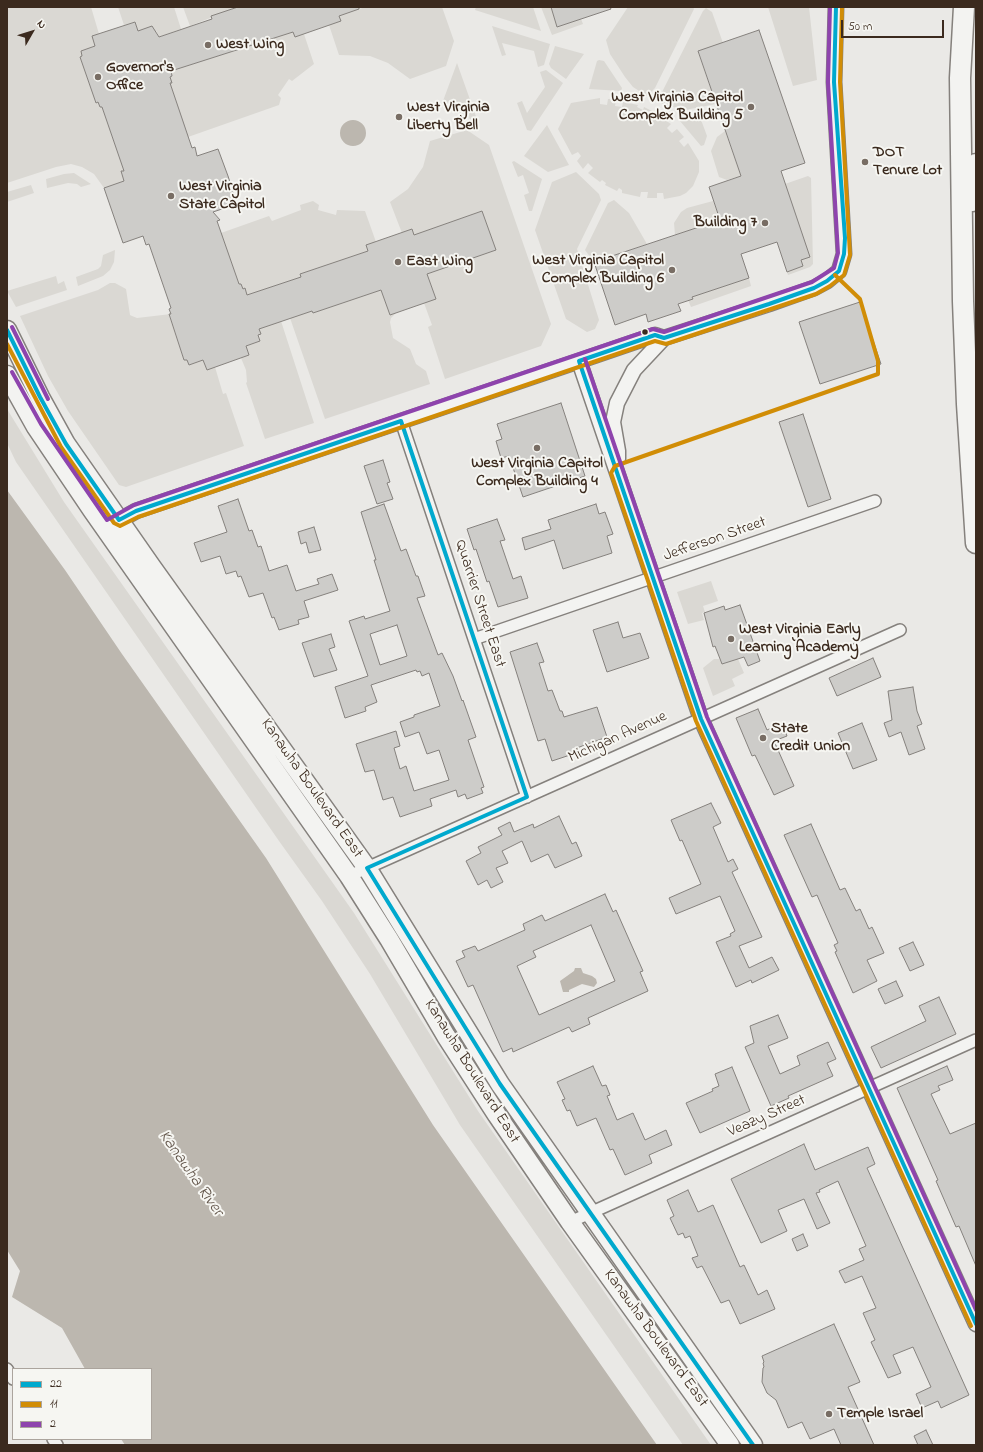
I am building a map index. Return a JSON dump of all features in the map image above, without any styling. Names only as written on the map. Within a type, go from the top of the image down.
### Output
[{"type":"highway","points":[[964,7],[960,78],[963,301],[967,404],[976,543]]},
{"type":"highway","points":[[963,301],[976,164]]},
{"type":"main road","name":"Kanawha Boulevard East","points":[[7,330],[40,398],[112,524],[349,876],[389,939],[446,1036],[497,1115],[570,1222],[730,1445]]},
{"type":"main road","name":"Kanawha Boulevard East","points":[[7,375],[36,427],[112,524],[367,868],[500,1084],[752,1445]]},
{"type":"street","points":[[616,472],[618,451],[613,422],[617,404],[634,370],[664,338],[814,288],[827,281],[839,271],[844,254],[845,238],[834,82],[836,7]]},
{"type":"street","points":[[112,524],[136,511],[579,360],[655,335],[664,338]]},
{"type":"street","points":[[579,360],[701,719],[976,1324]]},
{"type":"street","name":"Quarrier Street East","points":[[402,421],[527,796]]},
{"type":"street","name":"Jefferson Street","points":[[474,640],[875,501]]},
{"type":"street","name":"Michigan Avenue","points":[[349,876],[900,630]]},
{"type":"street","name":"Veazy Street","points":[[570,1222],[976,1040]]},
{"type":"shaded area","points":[[7,7],[91,7],[99,34],[95,46],[81,51],[82,56],[80,57],[96,103],[98,102],[100,107],[102,107],[124,171],[121,172],[124,181],[104,188],[94,174],[82,167],[71,164],[56,167],[7,183]]},
{"type":"shaded area","points":[[118,7],[174,7],[181,29],[159,37],[156,31],[138,31],[135,22],[124,25]]},
{"type":"shaded area","points":[[183,7],[238,7],[190,26]]},
{"type":"shaded area","points":[[365,7],[442,7],[454,41],[446,66],[410,79],[388,63],[370,56],[339,55],[329,25],[340,21],[339,16]]},
{"type":"shaded area","points":[[476,7],[533,7],[541,31],[475,10]]},
{"type":"shaded area","points":[[541,7],[551,7],[557,27],[581,19],[583,24],[552,35]]},
{"type":"shaded area","points":[[628,7],[693,7],[694,9],[655,88],[647,96],[633,87],[625,77],[610,54],[606,40]]},
{"type":"shaded area","points":[[768,7],[809,7],[817,80],[793,86]]},
{"type":"shaded area","points":[[706,8],[712,12],[723,43],[698,52],[716,104],[685,110],[662,104],[659,98],[703,11]]},
{"type":"shaded area","points":[[492,26],[550,44],[544,65],[538,67],[534,51],[502,43],[506,55],[502,56]]},
{"type":"shaded area","points":[[293,32],[295,37],[304,34],[314,64],[292,81],[289,79],[278,95],[281,98],[279,105],[188,137],[170,83],[170,77],[172,76],[171,71]]},
{"type":"shaded area","points":[[555,46],[584,54],[566,79],[551,68],[549,64]]},
{"type":"shaded area","points":[[597,61],[604,61],[622,88],[621,91],[589,89]]},
{"type":"shaded area","points":[[457,63],[479,125],[443,101]]},
{"type":"shaded area","points":[[546,70],[563,83],[531,131],[527,130],[517,103],[522,101],[527,113],[545,87],[540,72]]},
{"type":"shaded area","points":[[600,98],[600,104],[607,105],[608,99],[616,99],[615,106],[622,107],[623,102],[638,105],[637,107],[643,110],[644,107],[654,112],[654,115],[658,118],[659,116],[671,124],[667,128],[672,133],[677,129],[684,137],[679,141],[684,147],[688,143],[699,161],[699,172],[693,186],[686,193],[680,196],[664,199],[663,193],[657,193],[657,198],[647,198],[648,192],[641,192],[640,197],[622,193],[622,190],[619,188],[617,191],[605,185],[606,183],[602,180],[600,182],[588,173],[593,168],[588,163],[583,169],[577,161],[581,156],[578,152],[572,155],[558,129],[571,103]]},
{"type":"shaded area","points":[[682,117],[700,117],[707,136],[704,145],[701,146],[680,121],[679,119]]},
{"type":"shaded area","points":[[547,125],[569,165],[548,172],[524,156]]},
{"type":"shaded area","points":[[467,130],[489,145],[551,324],[541,346],[445,379],[428,327],[432,325],[424,303],[436,299],[427,274],[496,250],[482,211],[414,235],[412,229],[402,233],[390,202],[408,189],[423,167],[430,141]]},
{"type":"shaded area","points":[[725,131],[741,176],[727,180],[719,177],[711,151],[717,137]]},
{"type":"shaded area","points":[[514,161],[542,179],[532,211],[529,211],[524,195],[529,193],[523,175],[518,177],[512,162]]},
{"type":"shaded area","points":[[576,172],[599,194],[601,200],[577,249],[599,320],[595,329],[587,332],[566,319],[535,230],[552,182]]},
{"type":"shaded area","points":[[74,173],[91,184],[81,187],[77,184],[68,183],[47,188],[46,179]]},
{"type":"shaded area","points":[[808,176],[811,178],[813,264],[810,267],[788,275],[787,272],[803,266],[801,260],[802,233],[785,184]]},
{"type":"shaded area","points":[[31,185],[34,193],[7,202],[7,192]]},
{"type":"shaded area","points":[[614,200],[629,213],[647,244],[594,262],[585,250],[608,203]]},
{"type":"shaded area","points":[[313,201],[319,205],[318,210],[336,215],[337,210],[365,211],[376,242],[368,251],[300,274],[301,277],[247,295],[245,288],[243,289],[241,284],[239,284],[221,233],[269,216],[272,221],[301,210],[300,205]]},
{"type":"shaded area","points":[[713,201],[720,220],[675,235],[674,223],[681,212],[687,208]]},
{"type":"shaded area","points":[[115,250],[114,262],[110,270],[103,276],[78,286],[76,277],[98,269],[101,266],[103,255]]},
{"type":"shaded area","points":[[56,276],[58,284],[64,281],[67,290],[16,307],[7,291]]},
{"type":"shaded area","points":[[749,278],[751,286],[691,307],[688,300],[693,299],[692,297]]},
{"type":"shaded area","points":[[110,283],[115,283],[126,289],[130,315],[137,318],[171,314],[169,315],[184,360],[187,360],[189,365],[203,360],[207,370],[215,367],[223,394],[226,393],[244,446],[126,487],[119,485],[68,411],[48,376],[20,316],[98,290]]},
{"type":"shaded area","points":[[381,290],[390,315],[397,312],[391,318],[390,322],[393,338],[410,349],[416,364],[426,371],[430,384],[325,419],[290,318],[312,311],[313,313]]},
{"type":"shaded area","points":[[281,321],[314,423],[265,439],[246,383],[246,370],[241,358],[249,355],[246,346],[260,341],[259,329]]},
{"type":"shaded area","points":[[7,409],[64,502],[354,913],[478,1111],[711,1445],[683,1445],[460,1125],[370,974],[322,901],[16,462],[7,443]]},
{"type":"shaded area","points":[[711,581],[718,601],[703,606],[705,612],[702,613],[704,620],[688,624],[677,592]]},
{"type":"shaded area","points":[[714,659],[719,659],[723,664],[738,659],[744,673],[732,679],[735,686],[713,696],[703,668]]},
{"type":"water","points":[[353,120],[362,124],[366,133],[362,142],[353,146],[344,142],[340,133],[344,124]]},
{"type":"water","name":"Kanawha River","points":[[7,490],[65,570],[122,654],[266,858],[433,1125],[657,1445],[125,1445],[122,1440],[152,1440],[152,1368],[84,1368],[62,1328],[12,1297],[20,1271],[7,1250]]},
{"type":"water","points":[[575,968],[581,968],[583,973],[596,979],[597,983],[594,987],[582,984],[569,990],[569,992],[563,992],[560,981],[574,971]]},
{"type":"building","name":"West Virginia State Capitol","points":[[238,7],[359,7],[359,9],[339,16],[341,21],[295,37],[293,32],[171,71],[172,76],[170,77],[172,83],[170,83],[192,148],[195,147],[197,156],[218,149],[228,176],[237,204],[213,212],[220,220],[217,221],[239,284],[241,284],[243,289],[245,288],[247,295],[301,277],[300,274],[368,251],[366,245],[412,229],[414,235],[482,211],[496,250],[427,274],[436,299],[390,315],[381,290],[313,313],[312,311],[259,329],[261,334],[258,335],[260,341],[246,346],[249,355],[207,370],[203,360],[189,365],[187,360],[184,360],[169,314],[171,314],[169,309],[171,308],[149,244],[146,245],[143,236],[123,243],[104,188],[124,181],[121,171],[124,171],[102,107],[100,107],[98,102],[96,103],[80,57],[82,56],[81,51],[95,46],[92,36],[135,22],[138,31],[152,26],[159,37],[212,19],[211,16]]},
{"type":"building","points":[[551,7],[610,7],[611,9],[557,27]]},
{"type":"building","points":[[759,30],[805,163],[781,171],[810,257],[801,260],[803,266],[787,272],[777,242],[741,254],[749,278],[692,297],[693,299],[678,304],[681,311],[648,322],[646,314],[615,325],[594,262],[720,220],[709,187],[741,176],[698,51]]},
{"type":"building","points":[[860,302],[881,364],[820,384],[799,322]]},
{"type":"building","name":"West Virginia Capitol Complex Building 4","points":[[561,403],[585,476],[523,497],[509,456],[501,458],[496,441],[502,439],[497,424]]},
{"type":"building","points":[[803,414],[831,499],[808,507],[779,422]]},
{"type":"building","points":[[383,460],[390,482],[387,483],[393,499],[377,504],[364,466]]},
{"type":"building","points":[[238,499],[249,531],[252,530],[258,547],[261,546],[269,571],[287,565],[296,591],[319,584],[317,579],[332,574],[338,590],[304,601],[309,617],[298,620],[299,624],[279,630],[274,617],[272,618],[263,593],[249,597],[241,576],[238,577],[236,571],[226,574],[220,556],[201,562],[194,543],[227,532],[218,506]]},
{"type":"building","points":[[384,504],[401,551],[406,549],[425,596],[417,598],[438,655],[442,653],[453,676],[476,737],[468,740],[484,787],[481,788],[483,793],[467,799],[465,794],[458,797],[456,790],[430,799],[432,806],[400,817],[393,797],[383,800],[374,770],[365,772],[356,744],[396,731],[400,746],[394,748],[400,769],[406,766],[414,791],[449,780],[439,750],[427,754],[419,732],[405,737],[400,722],[414,717],[414,715],[440,706],[429,673],[422,676],[420,671],[417,672],[416,670],[371,685],[377,702],[365,707],[366,711],[345,718],[335,687],[368,676],[349,621],[364,616],[365,619],[390,611],[361,512]],"holes":[[[397,625],[407,656],[380,665],[370,634]]]},
{"type":"building","points":[[596,504],[599,514],[605,512],[613,534],[607,536],[612,553],[563,569],[554,540],[525,550],[522,538],[551,529],[548,520]]},
{"type":"building","points":[[497,519],[505,540],[500,541],[513,579],[521,576],[528,598],[498,607],[489,581],[487,582],[476,549],[474,550],[467,529]]},
{"type":"building","points":[[314,527],[321,550],[309,553],[306,542],[301,544],[298,532]]},
{"type":"building","name":"West Virginia Early Learning Academy","points":[[740,605],[760,661],[748,666],[744,657],[722,664],[715,646],[713,647],[704,613],[724,606],[725,610]]},
{"type":"building","points":[[618,622],[623,638],[640,633],[649,658],[607,672],[593,630]]},
{"type":"building","points":[[331,634],[335,647],[329,649],[337,670],[314,677],[302,643]]},
{"type":"building","points":[[537,643],[544,662],[539,663],[548,691],[552,690],[560,711],[562,711],[564,717],[597,707],[607,737],[574,749],[576,753],[552,761],[545,739],[538,741],[510,652]]},
{"type":"building","points":[[873,658],[881,677],[837,696],[829,678]]},
{"type":"building","points":[[913,687],[917,711],[922,724],[917,726],[925,749],[909,755],[901,732],[889,737],[884,723],[892,720],[888,691]]},
{"type":"building","name":"State Credit Union","points":[[758,709],[767,730],[782,723],[787,736],[774,741],[794,786],[774,795],[755,755],[752,756],[736,718]]},
{"type":"building","points":[[862,723],[877,760],[853,769],[838,733]]},
{"type":"building","points":[[711,803],[721,823],[713,827],[728,862],[733,859],[738,869],[732,872],[762,937],[739,946],[749,968],[772,957],[779,970],[752,983],[751,980],[736,987],[716,942],[731,936],[730,934],[735,931],[720,896],[676,914],[669,898],[701,884],[682,840],[680,841],[671,820]]},
{"type":"building","points":[[559,816],[572,844],[576,842],[582,856],[555,868],[548,854],[531,862],[522,841],[502,851],[508,863],[496,868],[503,882],[491,888],[487,880],[478,885],[466,861],[481,853],[478,847],[502,835],[498,828],[510,822],[514,832],[533,824],[534,828]]},
{"type":"building","points":[[811,824],[840,890],[845,888],[856,911],[860,909],[869,929],[872,927],[884,953],[867,960],[877,981],[853,993],[835,952],[837,951],[834,945],[838,943],[817,895],[812,897],[784,835]]},
{"type":"building","points":[[605,894],[613,912],[616,910],[643,971],[640,972],[648,991],[588,1018],[590,1024],[572,1032],[569,1027],[513,1052],[512,1048],[503,1052],[473,985],[468,987],[456,961],[465,957],[462,951],[475,946],[478,951],[525,930],[523,924],[542,915],[545,921]],"holes":[[[591,925],[615,981],[539,1015],[517,966],[536,957],[533,951]]]},
{"type":"building","points":[[913,942],[924,965],[910,971],[899,948]]},
{"type":"building","points":[[896,981],[903,996],[885,1004],[878,989]]},
{"type":"building","points":[[939,997],[956,1034],[881,1068],[871,1047],[926,1021],[919,1006]]},
{"type":"building","points":[[778,1015],[788,1038],[768,1046],[780,1074],[800,1065],[797,1056],[828,1042],[836,1059],[827,1063],[833,1076],[788,1096],[789,1098],[771,1106],[745,1047],[754,1043],[750,1026]]},
{"type":"building","points":[[593,1066],[602,1086],[606,1085],[610,1095],[607,1096],[617,1120],[633,1113],[645,1140],[666,1130],[672,1145],[649,1155],[652,1163],[625,1175],[613,1149],[610,1150],[596,1118],[577,1126],[570,1110],[567,1111],[562,1100],[565,1099],[557,1082]]},
{"type":"building","points":[[947,1066],[953,1080],[938,1086],[940,1090],[931,1094],[950,1134],[976,1123],[976,1266],[959,1226],[956,1227],[936,1181],[938,1180],[897,1088]]},
{"type":"building","points":[[732,1067],[750,1111],[700,1133],[686,1103],[713,1091],[712,1089],[719,1086],[715,1074]]},
{"type":"building","points":[[804,1144],[815,1170],[868,1147],[875,1164],[867,1168],[969,1395],[941,1408],[938,1401],[922,1408],[916,1394],[931,1387],[913,1347],[893,1355],[901,1373],[888,1378],[871,1342],[875,1340],[863,1313],[876,1308],[862,1276],[845,1283],[839,1271],[864,1260],[859,1249],[866,1246],[838,1181],[816,1193],[830,1223],[817,1229],[804,1199],[778,1210],[787,1231],[761,1243],[731,1179]]},
{"type":"building","points":[[688,1190],[698,1212],[713,1205],[740,1267],[744,1265],[758,1295],[767,1290],[775,1309],[740,1324],[729,1300],[721,1303],[702,1266],[697,1268],[692,1258],[698,1256],[690,1236],[685,1238],[683,1233],[678,1235],[670,1218],[674,1216],[667,1200]]},
{"type":"building","points":[[803,1234],[808,1246],[797,1251],[792,1239]]},
{"type":"building","points":[[834,1324],[860,1382],[848,1387],[874,1445],[841,1445],[834,1429],[810,1439],[802,1422],[788,1428],[776,1400],[767,1393],[762,1382],[764,1362],[762,1356]]},
{"type":"building","points":[[926,1430],[933,1445],[918,1445],[914,1436]]},
{"type":"transit line","name":"2","points":[[12,372],[41,424],[107,520],[134,505],[653,329],[664,332],[812,282],[834,268],[838,253],[828,82],[830,7]]},
{"type":"transit line","name":"22","points":[[836,7],[834,82],[845,238],[844,254],[839,271],[827,281],[814,288],[769,304],[664,338],[655,335],[579,361],[701,719],[976,1324]]},
{"type":"transit line","name":"11","points":[[7,344],[61,447],[114,523],[120,526],[138,517],[655,341],[666,344],[816,294],[830,286],[844,275],[850,255],[840,82],[842,7]]},
{"type":"transit line","name":"11","points":[[835,275],[860,299],[878,361],[878,374],[615,466],[611,473],[696,721],[971,1326]]},
{"type":"transit line","name":"2","points":[[12,327],[48,399]]},
{"type":"transit line","name":"22","points":[[7,330],[40,397],[66,444],[119,520],[136,511],[401,421],[527,797],[367,868],[500,1084],[753,1445]]},
{"type":"transit line","name":"2","points":[[585,359],[707,717],[976,1310]]},
{"type":"place","name":"West Wing","points":[[208,45]]},
{"type":"place","name":"Governor's Office","points":[[98,77]]},
{"type":"place","name":"West Virginia Capitol Complex Building 5","points":[[751,107]]},
{"type":"place","name":"West Virginia Liberty Bell","points":[[399,117]]},
{"type":"place","name":"DOT Tenure Lot","points":[[865,162]]},
{"type":"place","name":"West Virginia State Capitol","points":[[171,196]]},
{"type":"place","name":"Building 7","points":[[765,223]]},
{"type":"place","name":"East Wing","points":[[398,262]]},
{"type":"place","name":"West Virginia Capitol Complex Building 6","points":[[672,270]]},
{"type":"place","name":"West Virginia Capitol Complex Building 4","points":[[537,448]]},
{"type":"place","name":"West Virginia Early Learning Academy","points":[[731,639]]},
{"type":"place","name":"State Credit Union","points":[[763,738]]},
{"type":"place","name":"Temple Israel","points":[[829,1414]]}]
